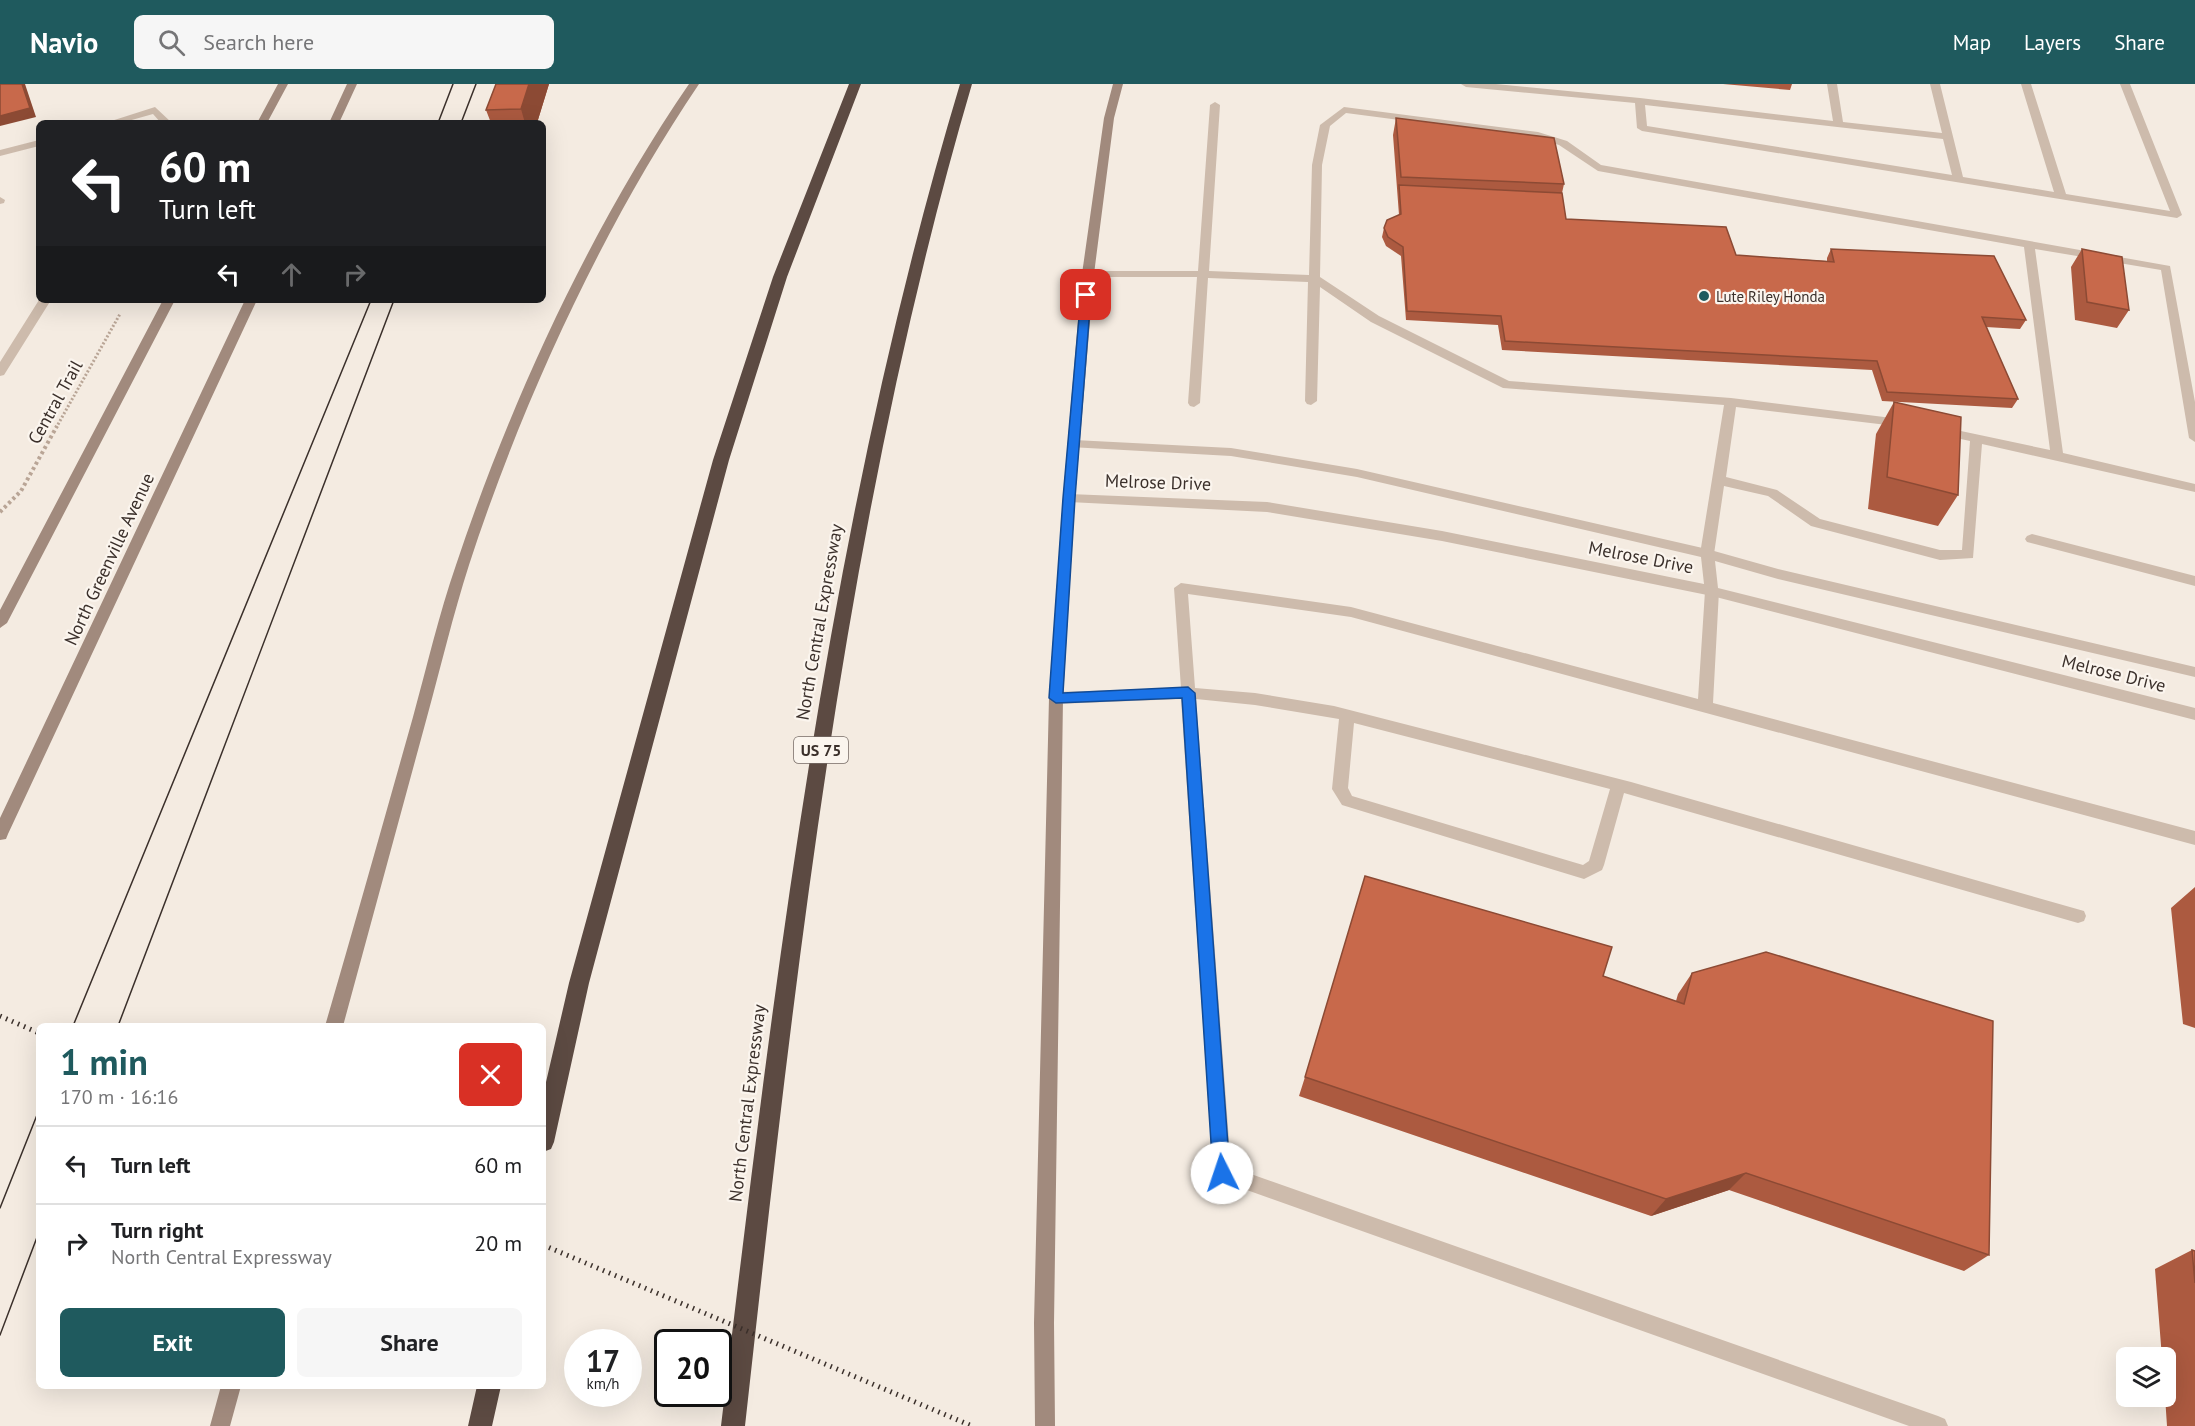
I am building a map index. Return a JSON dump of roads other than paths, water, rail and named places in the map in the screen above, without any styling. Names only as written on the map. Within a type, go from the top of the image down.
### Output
[{"type":"highway","points":[[546,1129],[579,983],[721,460],[780,277],[855,84]]},
{"type":"highway","name":"North Central Expressway","points":[[733,1426],[761,1176],[790,956],[813,794],[838,650],[892,367],[928,217],[966,84]]},
{"type":"highway","points":[[480,1426],[488,1389]]},
{"type":"main road","points":[[264,120],[283,84]]},
{"type":"main road","points":[[335,120],[352,84]]},
{"type":"main road","points":[[335,1023],[462,566],[503,453],[563,317],[594,255],[662,131],[694,84]]},
{"type":"main road","points":[[1045,1426],[1044,1311],[1056,698],[1069,498],[1088,274],[1109,118],[1118,84]]},
{"type":"main road","points":[[0,623],[167,303]]},
{"type":"main road","name":"North Greenville Avenue","points":[[0,834],[250,303]]},
{"type":"main road","points":[[220,1426],[230,1389]]},
{"type":"street","points":[[1466,84],[1640,101],[1948,137]]},
{"type":"street","points":[[1832,84],[1839,124]]},
{"type":"street","points":[[1935,84],[1958,179]]},
{"type":"street","points":[[2026,84],[2061,196]]},
{"type":"street","points":[[1640,101],[1642,128],[2177,215],[2125,84]]},
{"type":"street","points":[[1194,403],[1215,105]]},
{"type":"street","points":[[120,120],[155,110],[164,120]]},
{"type":"street","points":[[1311,401],[1317,165],[1325,125],[1344,110],[1538,135],[1563,143],[1598,168],[2166,268],[2195,438]]},
{"type":"street","points":[[0,153],[36,143]]},
{"type":"street","points":[[2029,245],[2056,456]]},
{"type":"street","points":[[1088,274],[1203,274],[1315,279],[1375,320],[1507,385],[1731,402],[1891,420],[1912,425]]},
{"type":"street","points":[[0,372],[43,303]]},
{"type":"street","points":[[1705,707],[1712,591],[1707,554],[1731,402]]},
{"type":"street","points":[[1933,429],[2195,488]]},
{"type":"street","points":[[1718,480],[1772,493],[1816,523],[1940,555],[1968,555],[1976,438]]},
{"type":"street","name":"Melrose Drive","points":[[1074,444],[1231,452],[1357,473],[1707,554],[1778,574],[2195,672]]},
{"type":"street","name":"Melrose Drive","points":[[1069,498],[1278,508],[1431,534],[1712,591],[2195,714]]},
{"type":"street","points":[[2032,539],[2195,581]]},
{"type":"street","points":[[1938,1426],[1222,1173],[1181,588],[1351,612],[2195,838]]},
{"type":"street","points":[[1056,698],[1188,693],[1255,699],[1347,716],[1619,785],[2078,916]]},
{"type":"street","points":[[1347,716],[1340,789],[1347,801],[1584,872],[1596,866],[1619,785]]},
{"type":"tram line","points":[[439,120],[453,84]]},
{"type":"tram line","points":[[462,120],[476,84]]},
{"type":"tram line","points":[[74,1023],[370,303]]},
{"type":"tram line","points":[[119,1023],[393,303]]},
{"type":"tram line","points":[[0,1208],[36,1118]]},
{"type":"tram line","points":[[0,1335],[36,1240]]},
{"type":"railway","points":[[0,1016],[36,1032]]},
{"type":"railway","points":[[546,1246],[972,1426]]},
{"type":"place","name":"Lute Riley Honda","points":[[1704,296]]}]
